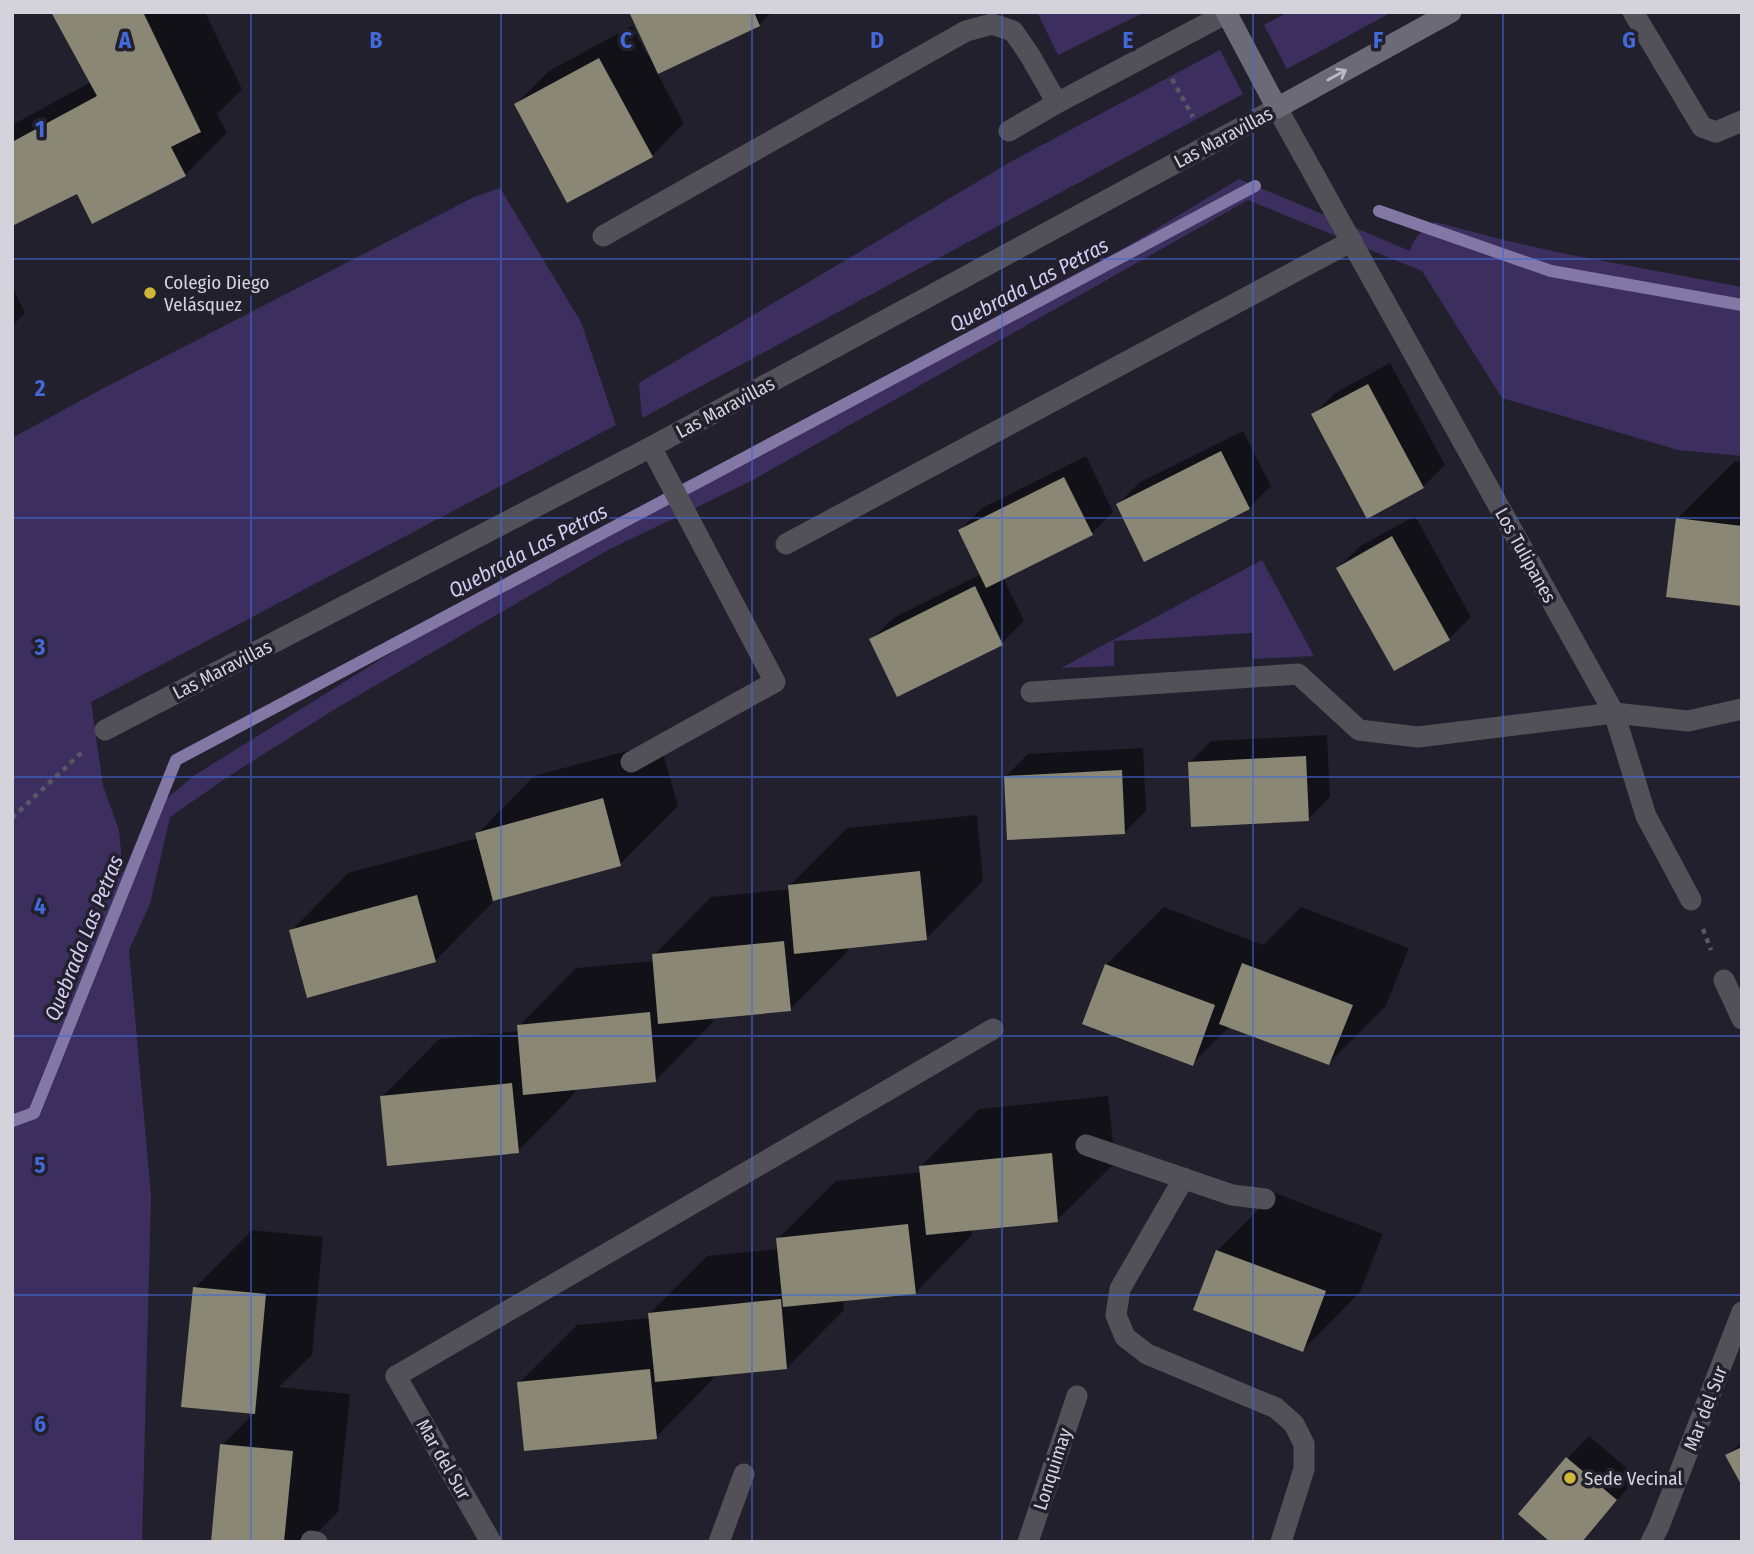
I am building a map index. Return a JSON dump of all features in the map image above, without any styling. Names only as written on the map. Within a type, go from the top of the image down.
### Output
[{"type":"street","points":[[1009,131],[1227,12],[1277,107]]},
{"type":"street","name":"Las Maravillas","points":[[105,730],[651,447],[1451,12]]},
{"type":"street","points":[[1633,12],[1702,127],[1716,132],[1742,121]]},
{"type":"street","points":[[603,236],[966,31],[992,24],[1013,31],[1057,103]]},
{"type":"street","name":"Los Tulipanes","points":[[1277,107],[1614,713],[1646,816],[1690,900]]},
{"type":"street","points":[[786,544],[1352,241]]},
{"type":"street","points":[[631,762],[775,682],[651,447]]},
{"type":"street","points":[[1031,692],[1298,674],[1359,730],[1419,737],[1614,713],[1688,721],[1742,709]]},
{"type":"street","points":[[1724,980],[1742,1019]]},
{"type":"street","name":"Mar del Sur","points":[[491,1542],[396,1376],[993,1029]]},
{"type":"street","points":[[1086,1145],[1233,1195],[1265,1199]]},
{"type":"street","points":[[1184,1178],[1120,1289],[1116,1315],[1125,1338],[1147,1354],[1276,1408],[1294,1424],[1304,1444],[1304,1469],[1281,1542]]},
{"type":"street","name":"Mar del Sur","points":[[1659,1536],[1742,1312]]},
{"type":"street","name":"Lonquimay","points":[[1028,1542],[1077,1396]]},
{"type":"street","points":[[719,1542],[744,1474]]},
{"type":"path","points":[[1156,50],[1208,145]]},
{"type":"path","points":[[12,818],[105,730]]},
{"type":"path","points":[[1690,900],[1724,980]]},
{"type":"shaded area","points":[[1037,12],[1145,12],[1058,55]]},
{"type":"shaded area","points":[[1288,12],[1392,12],[1287,69],[1264,25]]},
{"type":"shaded area","points":[[1220,50],[1243,94],[642,418],[639,383],[1014,160]]},
{"type":"shaded area","points":[[1239,179],[1410,251],[1417,237],[1435,222],[1566,254],[1742,287],[1742,456],[1678,450],[1502,398],[1422,271],[1248,200],[751,481],[608,550],[335,709],[170,817],[150,904],[129,950],[151,1195],[142,1542],[12,1542],[12,438],[474,197],[500,188],[581,322],[616,425],[91,702],[103,786],[119,830],[123,873],[148,814],[195,775],[540,560],[687,482],[909,372],[1037,294],[1126,247]]},
{"type":"shaded area","points":[[1262,560],[1314,656],[1253,659],[1252,633],[1114,641],[1114,666],[1061,668]]},
{"type":"building","points":[[51,12],[143,12],[201,132],[171,147],[186,176],[92,224],[77,194],[12,226],[12,142],[97,96]]},
{"type":"building","points":[[629,12],[754,12],[760,26],[658,74]]},
{"type":"building","points":[[599,58],[653,157],[567,203],[514,104]]},
{"type":"building","points":[[1368,384],[1424,488],[1367,519],[1311,414]]},
{"type":"building","points":[[1221,451],[1250,509],[1144,562],[1116,504]]},
{"type":"building","points":[[1064,477],[1093,535],[986,588],[958,530]]},
{"type":"building","points":[[1676,518],[1742,526],[1742,606],[1666,597]]},
{"type":"building","points":[[1392,536],[1450,640],[1394,671],[1336,568]]},
{"type":"building","points":[[975,586],[1003,645],[897,697],[869,639]]},
{"type":"building","points":[[1306,756],[1309,821],[1191,827],[1188,762]]},
{"type":"building","points":[[1122,770],[1125,834],[1007,840],[1004,776]]},
{"type":"building","points":[[603,798],[621,866],[493,901],[475,833]]},
{"type":"building","points":[[920,871],[927,940],[794,954],[788,885]]},
{"type":"building","points":[[417,895],[436,962],[307,998],[289,930]]},
{"type":"building","points":[[784,941],[791,1011],[658,1024],[652,954]]},
{"type":"building","points":[[1242,963],[1353,1005],[1329,1065],[1219,1024]]},
{"type":"building","points":[[1105,964],[1215,1005],[1193,1066],[1082,1024]]},
{"type":"building","points":[[650,1012],[656,1082],[523,1095],[517,1025]]},
{"type":"building","points":[[512,1083],[519,1153],[387,1166],[380,1096]]},
{"type":"building","points":[[1052,1153],[1058,1222],[926,1235],[919,1166]]},
{"type":"building","points":[[908,1224],[916,1294],[783,1307],[776,1238]]},
{"type":"building","points":[[1216,1250],[1326,1291],[1303,1352],[1193,1310]]},
{"type":"building","points":[[193,1287],[266,1294],[255,1414],[181,1407]]},
{"type":"building","points":[[781,1299],[787,1369],[655,1382],[648,1313]]},
{"type":"building","points":[[650,1369],[657,1439],[524,1451],[517,1382]]},
{"type":"building","points":[[220,1444],[293,1451],[284,1542],[211,1542]]},
{"type":"building","points":[[1742,1447],[1742,1486],[1725,1455]]},
{"type":"building","name":"Sede Vecinal","points":[[1566,1457],[1617,1500],[1582,1542],[1550,1542],[1518,1514]]},
{"type":"waterway","name":"Quebrada Las Petras","points":[[12,1121],[34,1113],[176,760],[1255,186]]},
{"type":"waterway","points":[[1379,211],[1551,271],[1742,305]]},
{"type":"place","name":"Colegio Diego Velásquez","points":[[150,293]]},
{"type":"place","name":"Sede Vecinal","points":[[1570,1478]]}]
